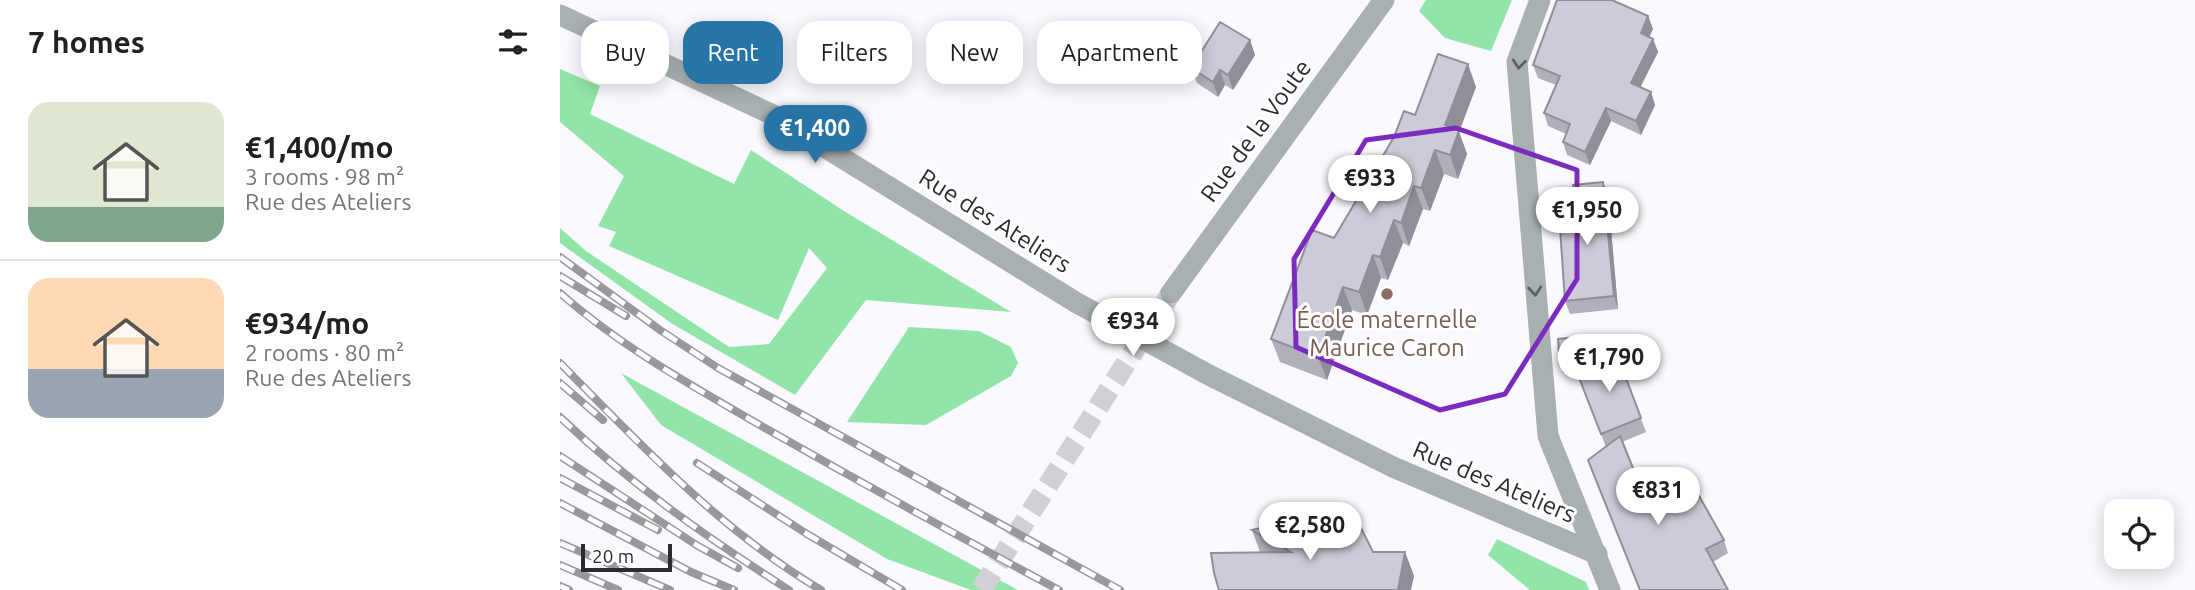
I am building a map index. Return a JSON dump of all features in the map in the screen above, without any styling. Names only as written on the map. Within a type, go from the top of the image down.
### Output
[{"type":"street","name":"Rue de la Voute","points":[[1171,293],[1384,0]]},
{"type":"street","points":[[1540,0],[1517,62],[1548,436],[1610,590]]},
{"type":"street","name":"Rue des Ateliers","points":[[560,15],[771,114],[1077,303],[1209,375],[1393,467],[1597,554]]},
{"type":"highlighted area","points":[[1456,128],[1577,170],[1577,279],[1505,394],[1440,410],[1296,347],[1294,259],[1366,140]]},
{"type":"green space","points":[[1426,0],[1512,0],[1491,51],[1445,38],[1419,11]]},
{"type":"green space","points":[[560,69],[581,78],[581,84],[600,86],[590,114],[734,184],[751,150],[844,211],[1011,312],[866,300],[795,395],[671,323],[560,243],[560,228],[586,251],[729,347],[769,344],[827,268],[809,248],[778,320],[609,246],[616,232],[598,226],[624,176],[560,122]]},
{"type":"green space","points":[[909,327],[979,331],[1011,347],[1018,363],[1011,376],[926,425],[847,422]]},
{"type":"green space","points":[[621,373],[1018,590],[971,590],[887,559],[661,425]]},
{"type":"green space","points":[[1497,539],[1586,582],[1589,590],[1530,590],[1488,555]]},
{"type":"building","points":[[1557,0],[1612,0],[1648,16],[1641,33],[1653,39],[1631,83],[1651,92],[1636,121],[1606,108],[1585,152],[1563,142],[1570,124],[1544,113],[1560,76],[1533,65]]},
{"type":"building","points":[[1220,22],[1250,40],[1228,75],[1220,70],[1213,82],[1202,75],[1202,51]]},
{"type":"building","points":[[1438,54],[1468,64],[1445,125],[1459,131],[1450,155],[1435,150],[1421,188],[1414,186],[1401,223],[1394,220],[1380,257],[1373,255],[1359,292],[1343,287],[1318,357],[1271,339],[1312,230],[1334,238],[1394,137],[1404,111],[1415,115]]},
{"type":"building","points":[[1603,182],[1614,296],[1565,301],[1560,228],[1577,226],[1573,185]]},
{"type":"building","points":[[1588,336],[1590,363],[1560,365],[1558,339]]},
{"type":"building","points":[[1615,349],[1641,418],[1601,434],[1578,375]]},
{"type":"building","points":[[1620,436],[1646,500],[1672,478],[1685,494],[1694,487],[1724,540],[1706,549],[1728,590],[1640,590],[1588,460]]},
{"type":"building","points":[[1300,520],[1322,524],[1339,536],[1360,526],[1373,552],[1405,552],[1398,590],[1219,590],[1211,553],[1291,552],[1252,530]]},
{"type":"tunnel","points":[[981,590],[1171,293]]},
{"type":"railway","points":[[560,257],[660,330],[718,368],[1120,590]]},
{"type":"railway","points":[[560,276],[626,316]]},
{"type":"railway","points":[[560,293],[633,349],[685,382],[1059,590]]},
{"type":"railway","points":[[560,363],[652,455],[716,514],[749,541],[821,590]]},
{"type":"railway","points":[[560,383],[603,420]]},
{"type":"railway","points":[[560,417],[614,465],[670,509],[789,590]]},
{"type":"railway","points":[[560,456],[698,546],[738,568]]},
{"type":"railway","points":[[697,463],[807,534],[902,590]]},
{"type":"railway","points":[[560,478],[658,530]]},
{"type":"railway","points":[[560,503],[691,572],[734,590]]},
{"type":"railway","points":[[560,543],[670,590]]},
{"type":"railway","points":[[560,565],[618,590]]},
{"type":"railway","points":[[560,586],[569,590]]},
{"type":"place","name":"École maternelle Maurice Caron","points":[[1387,294]]}]
